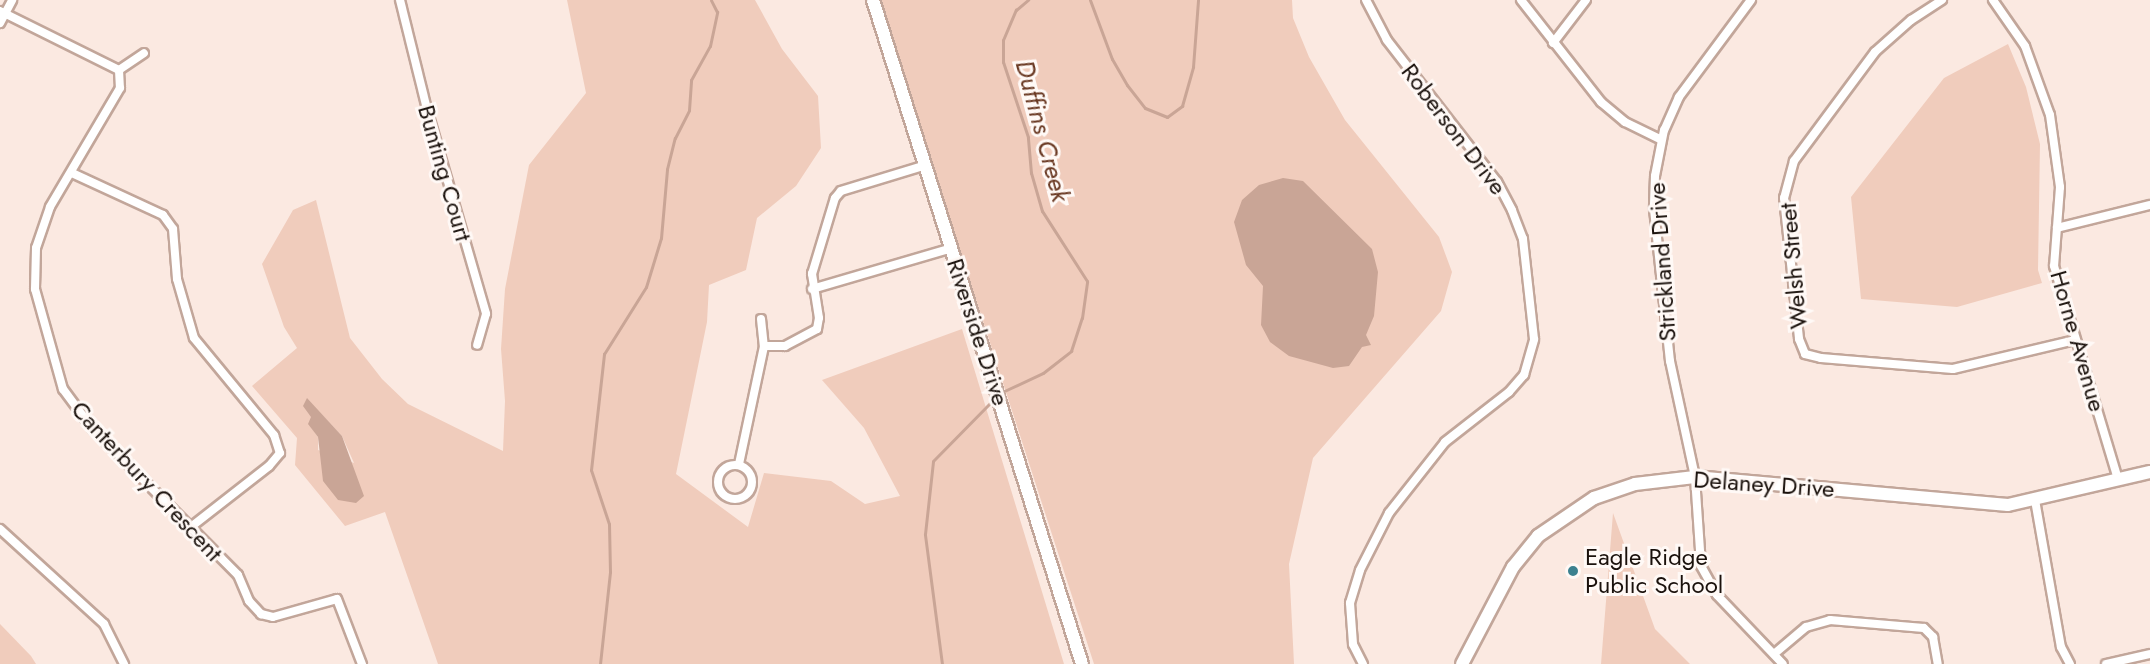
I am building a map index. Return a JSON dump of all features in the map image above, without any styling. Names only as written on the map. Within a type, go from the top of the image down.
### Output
[{"type":"street","points":[[0,23],[3,12],[12,0]]},
{"type":"street","name":"Bunting Court","points":[[400,0],[427,109],[486,314],[477,345]]},
{"type":"street","name":"Riverside Drive","points":[[873,0],[1082,664]]},
{"type":"street","name":"Roberson Drive","points":[[1363,664],[1353,644],[1350,603],[1360,570],[1384,523],[1407,486],[1445,442],[1509,392],[1524,375],[1534,339],[1526,258],[1512,210],[1497,182],[1387,40],[1366,0]]},
{"type":"street","points":[[1521,0],[1602,102],[1625,122],[1660,139]]},
{"type":"street","points":[[1553,43],[1586,0]]},
{"type":"street","name":"Strickland Drive","points":[[1751,0],[1679,98],[1660,139],[1655,176],[1658,251],[1670,361],[1695,477],[1699,551],[1707,580],[1783,664]]},
{"type":"street","name":"Welsh Street","points":[[1942,0],[1911,20],[1875,52],[1794,160],[1784,198],[1799,339],[1805,354],[1821,358],[1953,369],[2075,340]]},
{"type":"street","name":"Horne Avenue","points":[[1993,0],[2025,45],[2050,115],[2060,187],[2054,266],[2118,479]]},
{"type":"street","points":[[3,12],[119,70],[144,53]]},
{"type":"street","name":"Canterbury Crescent","points":[[119,70],[120,88],[47,215],[34,267],[39,308],[63,389],[92,428],[238,575],[249,601],[261,614],[273,617],[337,599],[362,664]]},
{"type":"street","points":[[764,346],[785,346],[813,334],[819,318],[812,289],[812,274],[835,198],[841,191],[926,165]]},
{"type":"street","points":[[72,173],[163,215],[173,229],[177,279],[194,338],[274,435],[280,453],[269,466],[191,527]]},
{"type":"street","points":[[2056,228],[2150,205]]},
{"type":"street","points":[[812,289],[952,248]]},
{"type":"street","points":[[739,464],[764,346],[761,319]]},
{"type":"street","points":[[739,464],[750,472],[753,486],[745,497],[732,500],[720,492],[717,478],[725,467],[739,464]]},
{"type":"street","name":"Delaney Drive","points":[[1462,664],[1513,567],[1539,536],[1603,494],[1635,484],[1695,477],[2007,505],[2150,472]]},
{"type":"street","points":[[2035,500],[2061,647],[2070,664]]},
{"type":"street","points":[[0,529],[105,624],[124,664]]},
{"type":"street","points":[[1774,654],[1806,627],[1830,620],[1924,628],[1933,637],[1938,664]]},
{"type":"street","points":[[2106,664],[2150,654]]},
{"type":"shaded area","points":[[567,0],[755,0],[782,49],[818,96],[821,148],[796,186],[757,218],[746,270],[709,285],[707,322],[676,474],[748,527],[764,473],[831,481],[865,504],[900,496],[864,428],[822,380],[962,329],[1064,664],[438,664],[385,512],[345,526],[295,465],[297,438],[252,386],[297,348],[284,327],[262,264],[293,210],[316,200],[350,338],[382,379],[408,404],[503,451],[505,401],[501,349],[505,289],[529,165],[586,93]],"holes":[[[307,399],[342,436],[354,463],[318,450],[318,437],[309,424],[312,417]]]},
{"type":"shaded area","points":[[879,0],[1292,0],[1293,18],[1309,57],[1345,120],[1439,237],[1452,272],[1441,311],[1313,458],[1289,564],[1294,664],[1094,664]]},
{"type":"shaded area","points":[[2008,44],[2026,87],[2040,144],[2038,270],[2042,283],[1957,307],[1861,299],[1851,197],[1944,78]]},
{"type":"shaded area","points":[[1283,178],[1303,181],[1372,249],[1378,272],[1374,316],[1366,335],[1371,345],[1362,347],[1349,366],[1333,368],[1289,356],[1270,342],[1261,325],[1263,286],[1246,265],[1234,222],[1242,200],[1259,185]]},
{"type":"shaded area","points":[[307,398],[342,436],[364,496],[356,503],[338,500],[323,481],[318,437],[308,424],[311,417],[303,406]]},
{"type":"shaded area","points":[[1613,513],[1655,629],[1690,664],[1601,664]]},
{"type":"shaded area","points":[[0,624],[31,656],[36,664],[0,664]]},
{"type":"waterway","points":[[600,664],[610,572],[609,524],[591,470],[604,354],[646,287],[661,238],[667,169],[675,138],[689,110],[691,80],[710,46],[717,12],[711,0]]},
{"type":"waterway","name":"Duffins Creek","points":[[1000,393],[1043,373],[1071,351],[1082,318],[1087,281],[1042,211],[1031,173],[1028,137],[1003,62],[1003,40],[1016,10],[1028,0]]},
{"type":"waterway","name":"Duffins Creek","points":[[1090,0],[1112,59],[1127,85],[1145,108],[1167,117],[1182,106],[1193,67],[1198,0]]},
{"type":"waterway","name":"Duffins Creek","points":[[942,664],[925,534],[933,461],[995,398]]},
{"type":"place","name":"Eagle Ridge Public School","points":[[1573,571]]}]
